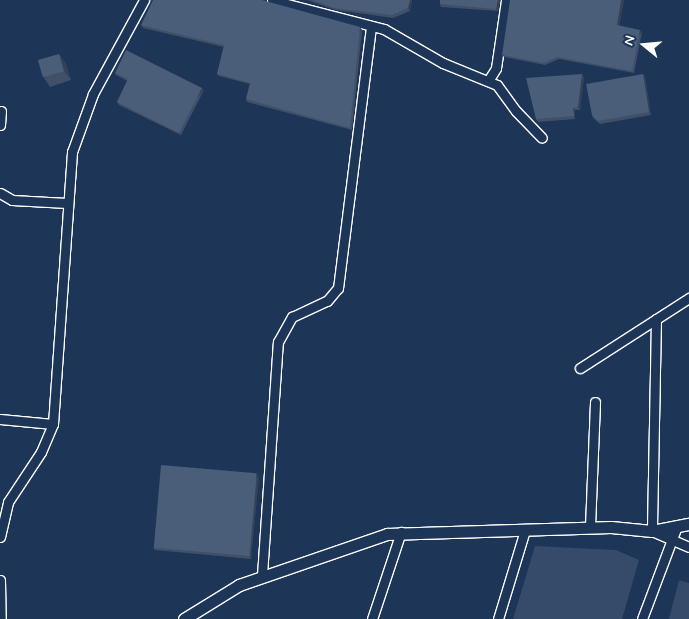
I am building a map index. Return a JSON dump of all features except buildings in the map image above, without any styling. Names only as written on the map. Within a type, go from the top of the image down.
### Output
[{"type":"street","points":[[0,537],[4,502],[41,452],[53,424],[72,152],[93,94],[144,0]]},
{"type":"street","points":[[272,0],[384,29],[443,63],[497,85],[516,111],[542,138]]},
{"type":"street","points":[[488,82],[496,68],[506,0]]},
{"type":"street","points":[[262,575],[278,342],[292,316],[327,301],[338,288],[371,26]]},
{"type":"street","points":[[0,125],[1,111]]},
{"type":"street","points":[[0,193],[12,200],[67,203]]},
{"type":"street","points":[[580,368],[689,298]]},
{"type":"street","points":[[652,531],[656,319]]},
{"type":"street","points":[[590,527],[595,402]]},
{"type":"street","points":[[0,419],[53,424]]},
{"type":"street","points":[[184,619],[220,594],[262,575],[358,542],[401,532],[590,527],[652,531],[689,524]]},
{"type":"street","points":[[642,619],[656,576],[673,541],[677,526]]},
{"type":"street","points":[[498,619],[526,530]]},
{"type":"street","points":[[652,531],[689,547]]},
{"type":"street","points":[[372,619],[401,532]]},
{"type":"street","points":[[0,580],[1,619]]},
{"type":"shaded area","points":[[535,546],[616,550],[639,560],[622,619],[513,619]]},
{"type":"shaded area","points":[[679,580],[689,583],[689,619],[669,619]]}]
